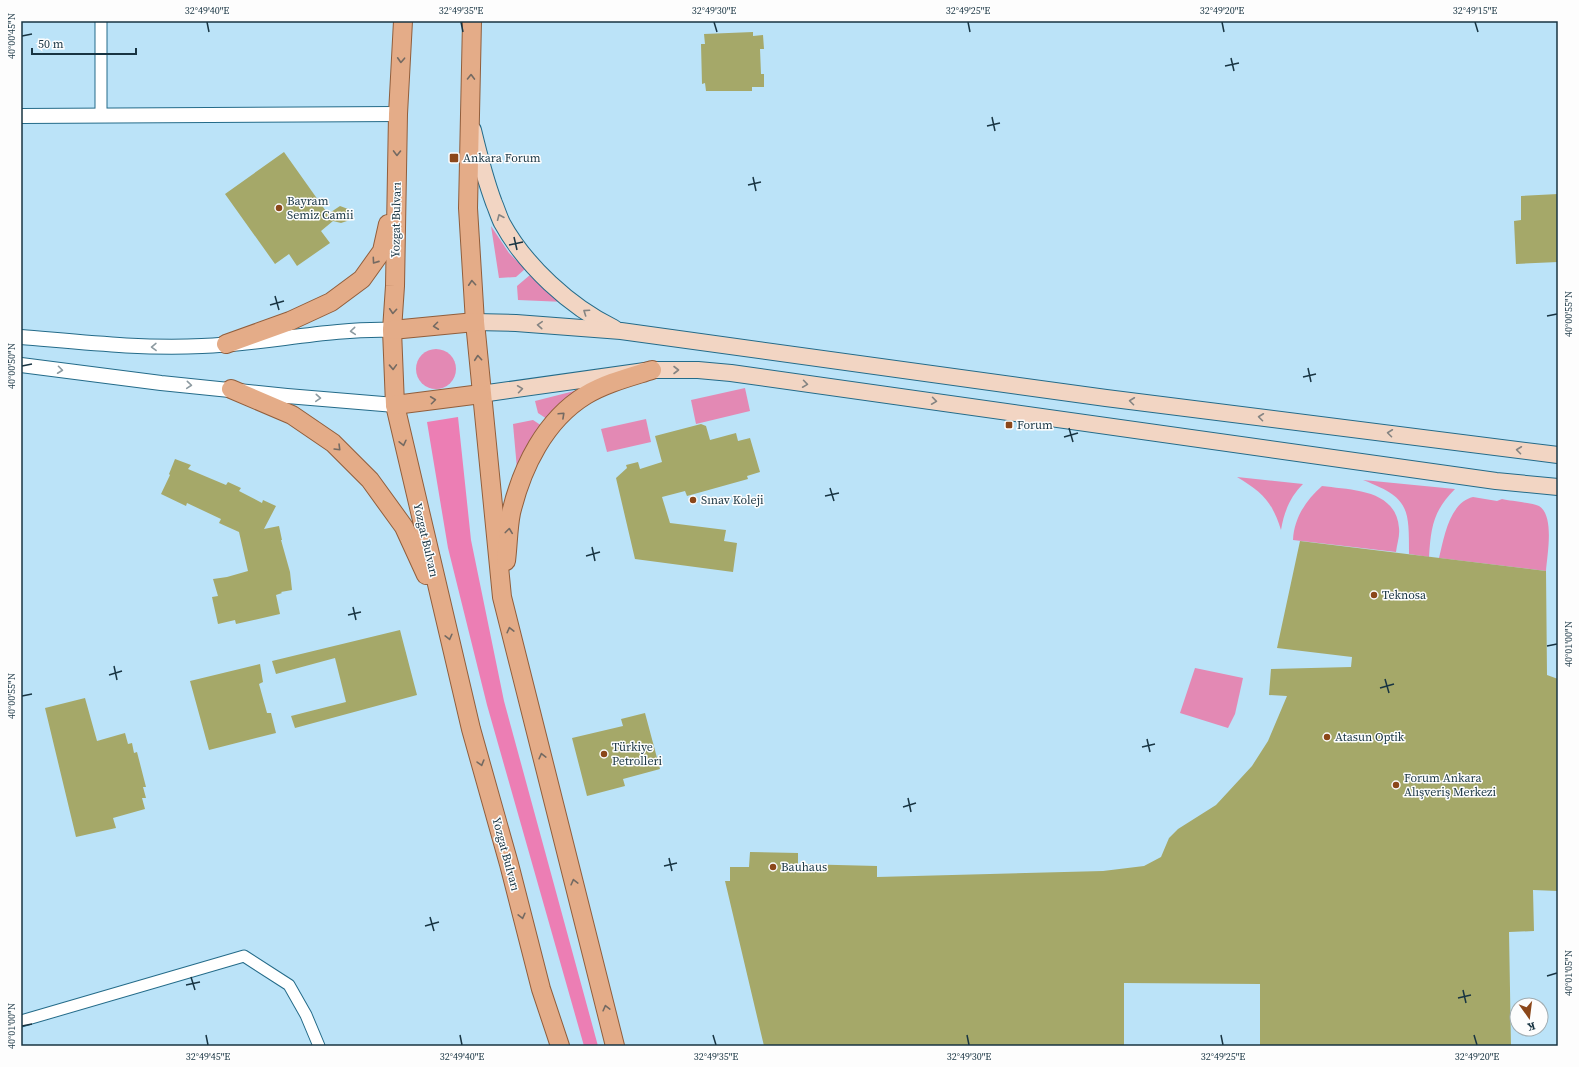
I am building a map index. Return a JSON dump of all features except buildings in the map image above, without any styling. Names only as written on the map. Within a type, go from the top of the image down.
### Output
[{"type":"main road","name":"Yozgat Bulvarı","points":[[403,21],[398,114],[395,286],[392,330],[395,405],[471,729],[509,864],[541,989],[560,1046]]},
{"type":"main road","points":[[472,21],[468,208],[481,394],[502,598],[615,1046]]},
{"type":"main road","points":[[470,116],[485,180],[501,222],[519,249],[534,267],[584,311],[620,331]]},
{"type":"main road","points":[[226,344],[290,321],[331,302],[362,279],[382,251],[397,184]]},
{"type":"main road","points":[[392,330],[475,322],[516,323],[620,331],[1106,398],[1558,455]]},
{"type":"main road","points":[[502,598],[511,514],[529,460],[542,439],[562,414],[586,395],[611,383],[652,370]]},
{"type":"main road","points":[[395,405],[652,370],[698,370],[730,373],[1496,481],[1558,487]]},
{"type":"main road","points":[[231,389],[292,415],[333,443],[370,480],[404,527],[442,609]]},
{"type":"street","points":[[100,115],[101,21]]},
{"type":"street","points":[[21,116],[398,114]]},
{"type":"street","points":[[21,337],[136,347],[202,346],[356,331],[392,330]]},
{"type":"street","points":[[21,365],[161,383],[395,405]]},
{"type":"street","points":[[21,1021],[244,956],[289,985],[306,1015],[319,1046]]},
{"type":"shaded area","points":[[491,226],[509,253],[525,269],[516,277],[499,278]]},
{"type":"shaded area","points":[[530,275],[545,289],[565,302],[518,300],[517,286]]},
{"type":"shaded area","points":[[436,349],[450,355],[456,369],[450,383],[436,389],[422,383],[416,369],[422,355]]},
{"type":"shaded area","points":[[586,388],[547,419],[538,413],[535,401]]},
{"type":"shaded area","points":[[745,388],[750,411],[696,424],[691,400]]},
{"type":"shaded area","points":[[458,417],[471,540],[504,701],[598,1046],[584,1046],[487,705],[448,548],[427,422]]},
{"type":"shaded area","points":[[646,419],[651,442],[607,452],[601,429]]},
{"type":"shaded area","points":[[533,420],[542,426],[517,469],[513,424]]},
{"type":"shaded area","points":[[1237,477],[1303,484],[1294,494],[1288,505],[1281,530],[1270,504],[1260,493]]},
{"type":"shaded area","points":[[1363,480],[1455,489],[1442,505],[1434,520],[1429,557],[1409,554],[1407,515],[1398,499],[1378,486]]},
{"type":"shaded area","points":[[1322,486],[1370,494],[1381,499],[1390,506],[1396,515],[1399,528],[1396,552],[1293,540],[1298,517],[1306,503]]},
{"type":"shaded area","points":[[1473,497],[1497,501],[1502,499],[1532,504],[1539,506],[1544,511],[1549,527],[1546,571],[1439,558],[1446,531],[1453,514],[1458,506]]},
{"type":"shaded area","points":[[1195,668],[1243,678],[1235,714],[1228,728],[1180,713]]},
{"type":"place","name":"Ankara Forum","points":[[454,158]]},
{"type":"place","name":"Bayram Semiz Camii","points":[[279,208]]},
{"type":"place","name":"Forum","points":[[1009,425]]},
{"type":"place","name":"Sınav Koleji","points":[[693,500]]},
{"type":"place","name":"Teknosa","points":[[1374,595]]},
{"type":"place","name":"Atasun Optik","points":[[1327,737]]},
{"type":"place","name":"Türkiye Petrolleri","points":[[604,754]]},
{"type":"place","name":"Forum Ankara Alışveriş Merkezi","points":[[1396,785]]},
{"type":"place","name":"Bauhaus","points":[[773,867]]}]
